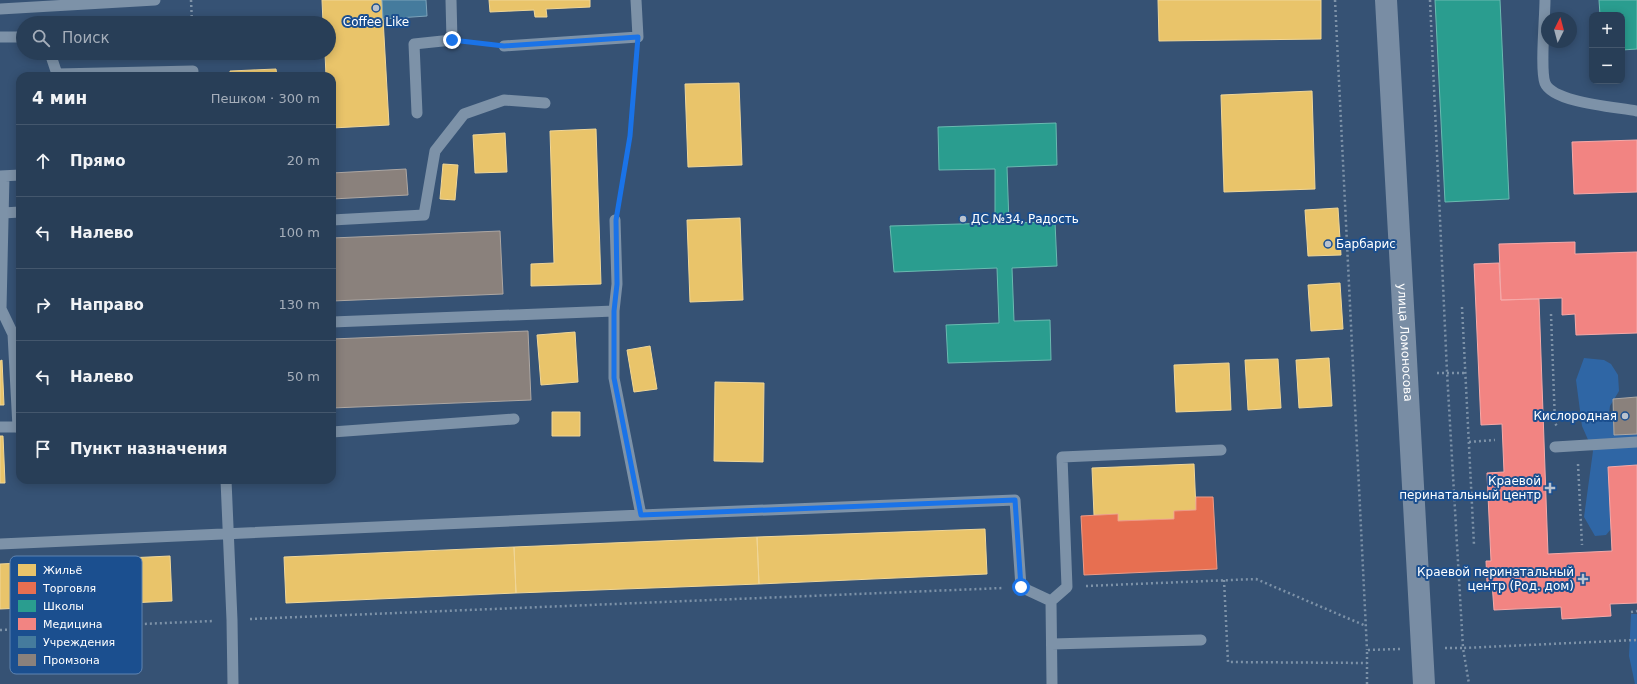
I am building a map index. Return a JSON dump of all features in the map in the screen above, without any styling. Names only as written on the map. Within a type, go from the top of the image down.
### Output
[{"type":"street","name":"улица Ломоносова","points":[[1386,0],[1424,684]]},
{"type":"lane","points":[[0,9],[155,0]]},
{"type":"lane","points":[[417,114],[414,44],[452,40],[451,0]]},
{"type":"lane","points":[[504,46],[638,37],[636,0]]},
{"type":"lane","points":[[1545,0],[1544,73],[1548,87],[1557,94],[1572,100],[1637,111]]},
{"type":"lane","points":[[0,37],[16,37]]},
{"type":"lane","points":[[52,60],[56,72]]},
{"type":"lane","points":[[159,72],[193,71]]},
{"type":"lane","points":[[336,220],[424,215],[434,151],[464,114],[504,100],[545,104]]},
{"type":"lane","points":[[16,175],[2,176],[3,213],[1,309],[16,332]]},
{"type":"lane","points":[[3,213],[16,212]]},
{"type":"lane","points":[[616,220],[617,284],[614,311],[614,378],[641,515]]},
{"type":"lane","points":[[336,322],[614,311]]},
{"type":"lane","points":[[336,432],[514,419]]},
{"type":"lane","points":[[0,427],[16,428]]},
{"type":"lane","points":[[1555,447],[1637,442]]},
{"type":"lane","points":[[1051,601],[1067,587],[1062,457],[1221,450]]},
{"type":"lane","points":[[226,484],[233,684]]},
{"type":"lane","points":[[0,544],[641,515],[1015,500],[1021,587],[1051,601]]},
{"type":"lane","points":[[1051,601],[1052,684]]},
{"type":"lane","points":[[1052,644],[1201,640]]},
{"type":"path","points":[[192,0],[192,16]]},
{"type":"path","points":[[1335,0],[1367,650]]},
{"type":"path","points":[[1430,0],[1446,372],[1464,648],[1637,640]]},
{"type":"path","points":[[616,220],[630,136],[638,37]]},
{"type":"path","points":[[452,40],[504,46]]},
{"type":"path","points":[[1462,307],[1474,545]]},
{"type":"path","points":[[1552,314],[1555,423],[1568,447],[1577,459],[1582,545]]},
{"type":"path","points":[[1437,373],[1466,373]]},
{"type":"path","points":[[1469,442],[1495,440]]},
{"type":"path","points":[[1067,587],[1256,579],[1366,626]]},
{"type":"path","points":[[1224,580],[1228,662],[1367,663]]},
{"type":"path","points":[[142,624],[1021,587]]},
{"type":"path","points":[[1631,612],[1637,611]]},
{"type":"path","points":[[0,630],[10,630]]},
{"type":"shaded area","points":[[1584,358],[1604,360],[1611,364],[1618,375],[1619,391],[1610,406],[1608,421],[1637,426],[1637,479],[1616,523],[1606,535],[1595,536],[1584,517],[1593,451],[1582,426],[1576,380]]},
{"type":"shaded area","points":[[1631,614],[1637,614],[1637,684],[1635,684],[1629,656]]},
{"type":"building: Жильё","points":[[322,0],[382,0],[389,125],[336,128],[336,72],[326,72],[325,60],[336,60],[336,16],[323,16]]},
{"type":"building: Жильё","points":[[489,0],[590,0],[590,7],[546,9],[547,17],[535,17],[534,10],[490,12]]},
{"type":"building: Жильё","points":[[1158,0],[1321,0],[1321,39],[1159,41]]},
{"type":"building: Жильё","points":[[276,69],[276,72],[230,72]]},
{"type":"building: Жильё","points":[[739,83],[742,165],[688,167],[685,84]]},
{"type":"building: Жильё","points":[[1312,91],[1315,189],[1224,192],[1221,95]]},
{"type":"building: Жильё","points":[[596,129],[601,284],[531,286],[531,264],[554,263],[550,131]]},
{"type":"building: Жильё","points":[[505,133],[507,172],[475,173],[473,135]]},
{"type":"building: Жильё","points":[[443,164],[458,165],[455,200],[440,199]]},
{"type":"building: Жильё","points":[[1338,208],[1341,255],[1308,256],[1305,210]]},
{"type":"building: Жильё","points":[[740,218],[743,300],[690,302],[687,220]]},
{"type":"building: Жильё","points":[[1340,283],[1343,329],[1311,331],[1308,285]]},
{"type":"building: Жильё","points":[[575,332],[578,382],[541,385],[537,335]]},
{"type":"building: Жильё","points":[[650,346],[657,389],[634,392],[627,350]]},
{"type":"building: Жильё","points":[[1329,358],[1332,406],[1299,408],[1296,360]]},
{"type":"building: Жильё","points":[[1278,359],[1281,408],[1248,410],[1245,360]]},
{"type":"building: Жильё","points":[[2,360],[4,405],[0,405],[0,361]]},
{"type":"building: Жильё","points":[[1229,363],[1231,410],[1176,412],[1174,365]]},
{"type":"building: Жильё","points":[[715,382],[764,383],[763,462],[714,461]]},
{"type":"building: Жильё","points":[[552,412],[580,412],[580,436],[552,436]]},
{"type":"building: Жильё","points":[[0,436],[3,436],[5,483],[0,483]]},
{"type":"building: Жильё","points":[[1194,464],[1196,510],[1174,511],[1174,519],[1118,521],[1118,514],[1094,515],[1092,468]]},
{"type":"building: Жильё","points":[[985,529],[987,574],[759,584],[757,537]]},
{"type":"building: Жильё","points":[[757,537],[759,584],[516,593],[514,547]]},
{"type":"building: Жильё","points":[[514,547],[516,593],[286,603],[284,557]]},
{"type":"building: Жильё","points":[[170,556],[172,601],[142,602],[142,557]]},
{"type":"building: Жильё","points":[[0,564],[10,564],[10,609],[0,609]]},
{"type":"building: Торговля","points":[[1196,497],[1213,497],[1217,569],[1084,575],[1081,516],[1118,514],[1118,521],[1174,519],[1174,511],[1196,510]]},
{"type":"building: Школы","points":[[1435,0],[1500,0],[1509,199],[1445,202]]},
{"type":"building: Школы","points":[[1599,0],[1637,0],[1637,49],[1625,50],[1625,12],[1600,12]]},
{"type":"building: Школы","points":[[1056,123],[1057,165],[1007,167],[1009,223],[1055,222],[1057,266],[1012,268],[1014,321],[1050,320],[1051,360],[948,363],[946,325],[999,323],[997,268],[894,272],[890,226],[995,223],[995,169],[939,170],[938,127]]},
{"type":"building: Медицина","points":[[1637,140],[1637,192],[1574,194],[1572,142]]},
{"type":"building: Медицина","points":[[1575,242],[1575,254],[1637,252],[1637,333],[1576,335],[1575,314],[1562,315],[1562,298],[1501,300],[1499,244]]},
{"type":"building: Медицина","points":[[1499,263],[1501,300],[1539,299],[1548,554],[1612,551],[1608,467],[1637,465],[1637,603],[1610,604],[1611,616],[1562,619],[1561,607],[1494,610],[1492,583],[1487,583],[1486,561],[1491,561],[1487,473],[1504,472],[1502,424],[1481,425],[1474,264]]},
{"type":"building: Учреждения","points":[[382,0],[426,0],[427,16],[383,19]]},
{"type":"building: Промзона","points":[[406,169],[408,195],[336,199],[336,173]]},
{"type":"building: Промзона","points":[[500,231],[503,294],[336,301],[336,238]]},
{"type":"building: Промзона","points":[[528,331],[531,400],[336,408],[336,339]]},
{"type":"building: Промзона","name":"Кислородная","points":[[1637,397],[1637,434],[1614,435],[1613,399]]},
{"type":"place","name":"Coffee Like","points":[[376,8]]},
{"type":"place","name":"ДС №34, Радость","points":[[963,219]]},
{"type":"place","name":"Барбарис","points":[[1328,244]]},
{"type":"place","name":"Кислородная","points":[[1625,416]]},
{"type":"place","name":"Краевой перинатальный центр","points":[[1550,488]]},
{"type":"place","name":"Краевой перинатальный центр (Род. дом)","points":[[1583,579]]},
{"type":"route","points":[[452,40],[504,46],[638,37],[630,136],[616,220],[617,284],[614,311],[614,378],[641,515],[1015,500],[1021,587]]}]
